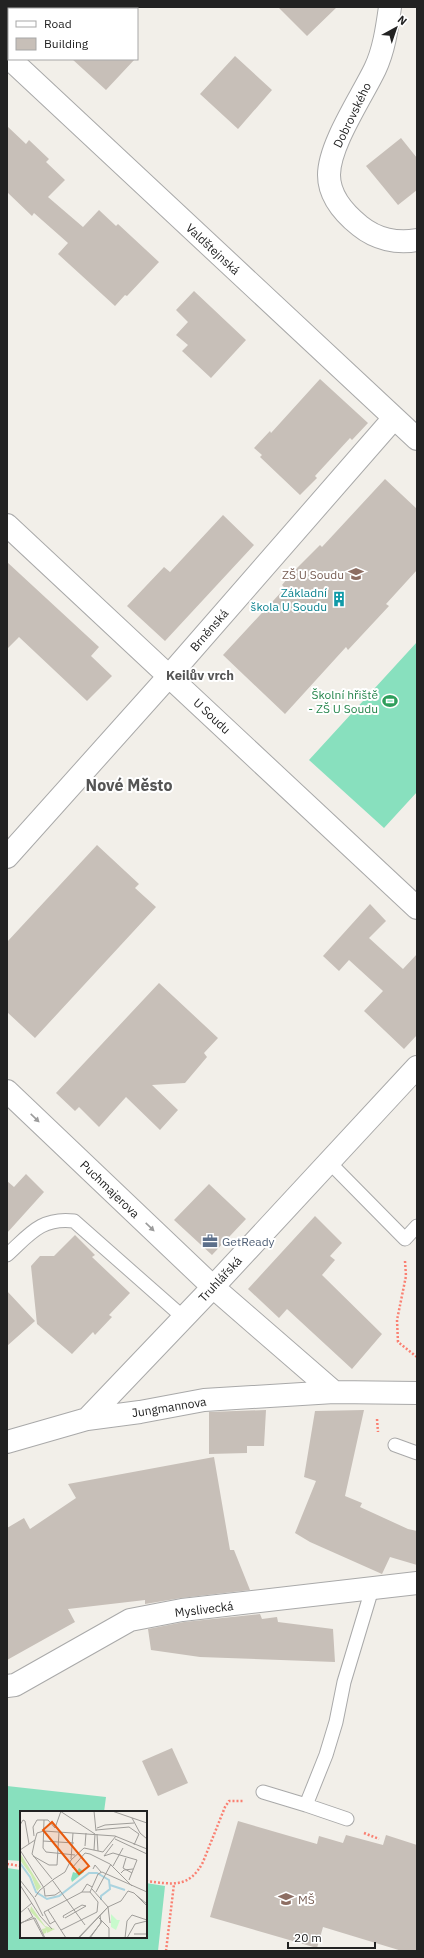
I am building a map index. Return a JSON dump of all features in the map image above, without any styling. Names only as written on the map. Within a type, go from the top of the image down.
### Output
[{"type":"street","name":"Dobrovského","points":[[390,7],[386,36],[376,68],[340,138],[334,153],[329,176],[338,203],[353,221],[371,235],[390,240],[408,242],[417,240]]},
{"type":"street","name":"Valdštejnská","points":[[11,60],[417,439]]},
{"type":"street","name":"Brněnská","points":[[7,857],[169,676],[394,418]]},
{"type":"street","name":"U Soudu","points":[[7,525],[417,908]]},
{"type":"street","name":"Truhlářská","points":[[87,1419],[184,1318],[417,1067]]},
{"type":"street","name":"Puchmajerova","points":[[7,1091],[213,1287]]},
{"type":"street","points":[[213,1287],[334,1392]]},
{"type":"street","name":"Jungmannova","points":[[7,1442],[87,1419],[140,1412],[204,1400],[334,1392],[417,1393]]},
{"type":"street","name":"Myslivecká","points":[[7,1686],[15,1685],[130,1620],[182,1610],[417,1583]]},
{"type":"lane","points":[[329,1162],[405,1239],[417,1226]]},
{"type":"lane","points":[[7,1255],[39,1226],[62,1220],[74,1221],[184,1318]]},
{"type":"lane","points":[[395,1445],[417,1453]]},
{"type":"lane","points":[[306,1805],[326,1755],[336,1722],[344,1682],[372,1589]]},
{"type":"lane","points":[[263,1792],[347,1819]]},
{"type":"path","points":[[405,1239],[406,1276],[397,1320],[398,1342],[417,1357]]},
{"type":"path","points":[[376,1392],[378,1434],[395,1445]]},
{"type":"path","points":[[147,1881],[174,1884],[188,1881],[199,1869],[225,1806],[229,1802],[244,1801],[256,1803],[263,1792]]},
{"type":"path","points":[[7,1864],[20,1866]]},
{"type":"path","points":[[166,1951],[174,1884]]},
{"type":"green space","name":"Školní hřiště - ZŠ U Soudu","points":[[417,642],[417,792],[384,828],[309,760]]},
{"type":"green space","points":[[7,1786],[106,1797],[104,1811],[20,1811],[20,1861],[7,1860]]},
{"type":"green space","points":[[7,1868],[20,1870],[20,1938],[147,1938],[147,1883],[165,1886],[158,1951],[7,1951]]},
{"type":"building","points":[[278,7],[337,7],[307,36]]},
{"type":"building","points":[[235,56],[272,90],[238,129],[200,94]]},
{"type":"building","points":[[73,60],[134,60],[106,90]]},
{"type":"building","points":[[7,126],[26,144],[29,140],[49,159],[46,162],[65,180],[48,197],[83,227],[99,210],[116,226],[118,224],[159,262],[127,296],[125,295],[115,306],[58,254],[68,243],[34,213],[32,216],[7,192]]},
{"type":"building","points":[[401,138],[417,158],[417,190],[398,205],[366,166]]},
{"type":"building","points":[[194,291],[246,340],[211,378],[182,351],[188,345],[176,335],[188,322],[176,310]]},
{"type":"building","points":[[320,379],[368,423],[352,440],[350,438],[315,476],[317,478],[300,495],[260,457],[262,455],[254,448],[270,431],[271,433]]},
{"type":"building","name":"Základní škola U Soudu","points":[[385,479],[417,509],[417,570],[386,604],[389,606],[348,650],[346,647],[285,714],[223,655],[285,588],[282,585],[291,574],[320,545],[322,547]]},
{"type":"building","points":[[223,515],[254,545],[165,641],[127,606],[164,567],[170,572]]},
{"type":"building","points":[[7,562],[99,647],[91,656],[112,676],[87,701],[19,637],[7,649]]},
{"type":"building","points":[[97,845],[139,884],[135,888],[156,907],[35,1038],[7,1012],[7,942]]},
{"type":"building","points":[[370,904],[386,921],[369,938],[403,969],[417,954],[417,1035],[404,1049],[364,1011],[383,991],[349,960],[339,971],[323,956]]},
{"type":"building","points":[[159,983],[218,1038],[204,1053],[207,1057],[185,1083],[152,1085],[178,1110],[160,1130],[126,1097],[99,1127],[79,1107],[75,1111],[56,1093]]},
{"type":"building","points":[[26,1174],[44,1192],[7,1233],[7,1181],[14,1187]]},
{"type":"building","points":[[209,1184],[246,1219],[212,1255],[174,1220]]},
{"type":"building","points":[[315,1216],[342,1243],[330,1256],[335,1260],[322,1275],[382,1334],[352,1369],[287,1309],[279,1318],[248,1289]]},
{"type":"building","points":[[75,1235],[95,1255],[92,1257],[130,1293],[109,1315],[112,1317],[95,1335],[93,1332],[72,1354],[37,1324],[31,1266],[40,1256],[54,1256]]},
{"type":"building","points":[[7,1291],[35,1321],[7,1346]]},
{"type":"building","points":[[266,1410],[264,1446],[247,1446],[247,1453],[209,1454],[209,1412]]},
{"type":"building","points":[[364,1410],[345,1496],[362,1503],[360,1507],[408,1529],[417,1531],[417,1565],[390,1557],[382,1574],[310,1542],[295,1533],[316,1481],[304,1477],[315,1411]]},
{"type":"building","points":[[214,1457],[230,1550],[234,1550],[250,1590],[145,1604],[145,1600],[68,1609],[75,1622],[7,1660],[7,1528],[24,1518],[30,1529],[76,1498],[68,1484]]},
{"type":"building","points":[[260,1614],[262,1619],[277,1617],[278,1622],[333,1629],[335,1662],[200,1657],[151,1650],[148,1629],[184,1622]]},
{"type":"building","points":[[172,1748],[188,1783],[158,1796],[142,1761]]},
{"type":"building","points":[[238,1821],[317,1844],[319,1836],[343,1843],[346,1835],[383,1845],[386,1835],[417,1845],[417,1951],[402,1951],[323,1927],[317,1948],[210,1917]]},
{"type":"place","name":"ZŠ U Soudu","points":[[356,574]]},
{"type":"place","name":"Základní škola U Soudu","points":[[339,599]]},
{"type":"place","name":"Školní hřiště - ZŠ U Soudu","points":[[390,701]]},
{"type":"place","name":"GetReady","points":[[210,1241]]},
{"type":"place","name":"MŠ","points":[[286,1899]]},
{"type":"district","name":"Keilův vrch","points":[[200,675]]},
{"type":"district","name":"Nové Město","points":[[129,785]]}]
